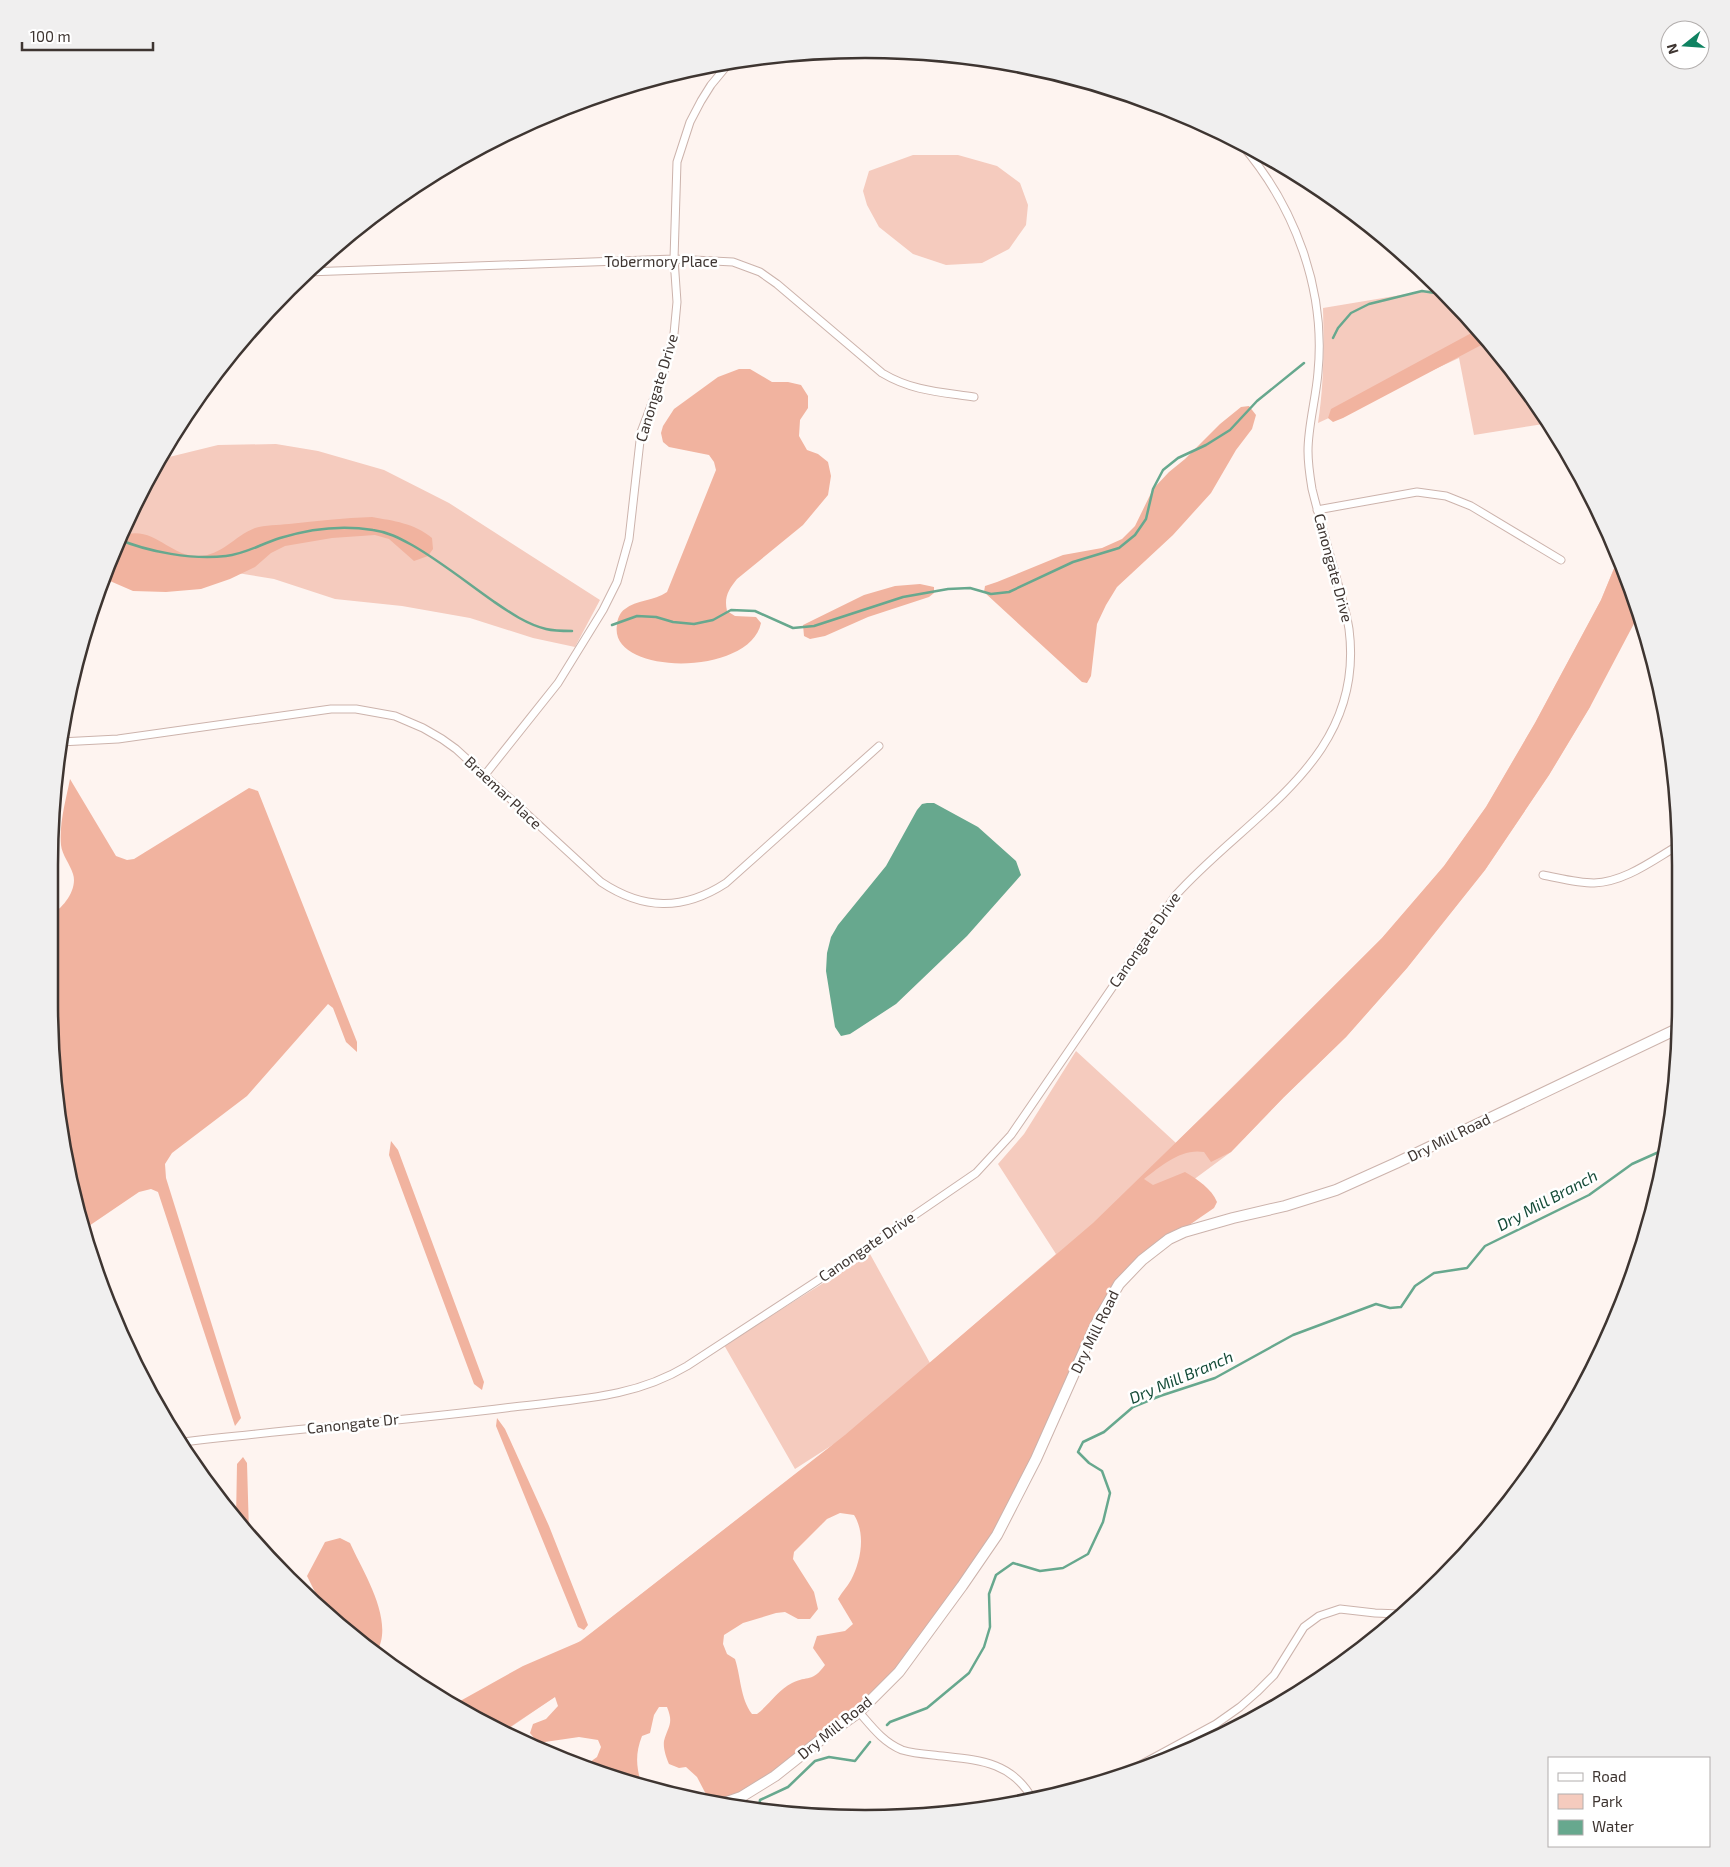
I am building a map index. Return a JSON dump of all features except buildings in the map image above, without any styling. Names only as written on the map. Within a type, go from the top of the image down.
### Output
[{"type":"street","name":"Canongate Drive","points":[[484,776],[548,696],[603,610],[617,582],[629,539],[641,432],[665,369],[674,334],[677,302],[674,259],[677,162],[682,143],[701,101],[723,70]]},
{"type":"street","name":"Canongate Drive","points":[[524,1405],[615,1395],[641,1388],[671,1375],[846,1262],[976,1173],[1011,1135],[1175,896],[1202,867],[1304,773],[1321,751],[1333,729],[1342,705],[1347,684],[1350,642],[1347,616],[1317,510],[1309,470],[1308,451],[1320,348],[1315,302],[1310,276],[1297,235],[1283,203],[1250,156]]},
{"type":"street","name":"Tobermory Place","points":[[318,272],[674,259],[733,262],[760,272],[777,284],[894,380],[921,390],[974,397]]},
{"type":"street","points":[[1317,510],[1416,492],[1446,496],[1471,506],[1561,560]]},
{"type":"street","name":"Braemar Place","points":[[67,742],[111,740],[318,710],[356,709],[395,716],[423,728],[456,749],[601,882],[625,896],[640,901],[669,904],[700,898],[726,883],[879,746]]},
{"type":"street","points":[[1543,875],[1593,883],[1609,881],[1638,869],[1672,849]]},
{"type":"street","name":"Dry Mill Road","points":[[737,1799],[775,1776],[859,1712],[899,1672],[997,1535],[1036,1459],[1096,1324],[1119,1284],[1142,1260],[1168,1239],[1184,1232],[1285,1206],[1336,1190],[1396,1164],[1671,1031]]},
{"type":"street","name":"Canongate Dr","points":[[188,1441],[524,1405]]},
{"type":"street","points":[[1166,1751],[1209,1728],[1240,1707],[1257,1692],[1274,1675],[1304,1627],[1319,1616],[1340,1609],[1392,1614]]},
{"type":"street","points":[[859,1712],[877,1733],[893,1745],[916,1754],[981,1761],[999,1766],[1019,1780],[1029,1793]]},
{"type":"green space","points":[[913,155],[958,155],[997,166],[1020,183],[1028,205],[1026,225],[1009,249],[982,263],[946,265],[913,254],[879,227],[867,205],[863,191],[869,171]]},
{"type":"green space","points":[[1432,290],[1506,373],[1541,424],[1474,435],[1459,358],[1318,423],[1323,366],[1323,308]]},
{"type":"green space","points":[[276,444],[318,451],[384,470],[449,503],[600,600],[575,647],[533,638],[470,618],[402,606],[335,599],[274,579],[225,571],[112,573],[141,508],[168,457],[218,445]]},
{"type":"green space","points":[[1615,566],[1617,571],[1590,707],[1549,775],[1485,870],[1407,968],[1346,1037],[1231,1152],[1139,1220],[777,1544],[511,1727],[501,1722],[500,1701],[591,1633],[837,1442],[795,1469],[724,1345],[870,1254],[930,1363],[1056,1254],[998,1164],[1024,1134],[1076,1051],[1176,1143],[1382,938],[1444,866],[1486,807],[1535,723],[1601,600]]},
{"type":"shaded area","points":[[1472,333],[1482,345],[1333,422],[1328,418],[1331,409]]},
{"type":"shaded area","points":[[739,369],[750,369],[772,382],[788,382],[801,385],[808,396],[808,408],[800,420],[799,436],[807,450],[818,454],[828,462],[831,476],[828,495],[803,525],[737,579],[729,591],[726,598],[727,611],[735,616],[756,617],[761,623],[751,641],[733,653],[708,661],[682,663],[656,661],[634,654],[620,642],[617,625],[618,619],[623,610],[629,606],[667,592],[716,470],[714,462],[709,455],[669,447],[663,442],[661,433],[663,426],[674,409],[718,377]]},
{"type":"shaded area","points":[[1249,406],[1256,415],[1252,429],[1236,450],[1211,493],[1173,535],[1117,587],[1106,605],[1097,624],[1091,676],[1087,683],[1082,682],[984,592],[985,586],[1063,555],[1102,548],[1122,539],[1135,526],[1153,489],[1169,472],[1220,424],[1241,407]]},
{"type":"shaded area","points":[[372,517],[403,523],[418,529],[432,538],[433,549],[428,556],[414,561],[389,539],[375,535],[332,538],[285,546],[271,553],[255,567],[230,579],[201,589],[166,592],[133,591],[109,581],[129,534],[147,535],[180,552],[198,556],[214,553],[255,528]]},
{"type":"shaded area","points":[[1615,566],[1635,622],[1590,707],[1549,775],[1485,870],[1407,968],[1346,1037],[1231,1152],[1211,1162],[1204,1152],[1196,1151],[1179,1155],[1144,1179],[1153,1185],[1185,1172],[1208,1189],[1217,1202],[1214,1208],[1169,1239],[1119,1284],[997,1535],[899,1672],[859,1712],[775,1776],[733,1798],[706,1794],[697,1777],[686,1767],[679,1768],[669,1764],[664,1744],[670,1725],[667,1707],[659,1707],[654,1715],[650,1733],[642,1736],[637,1761],[639,1777],[591,1761],[597,1757],[601,1747],[598,1740],[579,1737],[543,1742],[534,1738],[530,1733],[533,1724],[546,1719],[558,1706],[555,1697],[510,1727],[461,1701],[523,1666],[581,1641],[845,1435],[1093,1223],[1382,938],[1444,866],[1486,807],[1535,723],[1601,600]],"holes":[[[840,1513],[854,1515],[858,1522],[861,1539],[860,1556],[851,1580],[838,1599],[853,1624],[845,1631],[817,1636],[813,1648],[825,1665],[821,1671],[787,1686],[757,1714],[752,1714],[745,1701],[735,1659],[727,1654],[723,1644],[724,1635],[743,1623],[776,1613],[785,1612],[798,1619],[810,1619],[818,1609],[814,1592],[793,1559],[794,1552],[827,1519]]]},
{"type":"shaded area","points":[[920,584],[934,587],[934,593],[929,597],[868,617],[825,636],[810,639],[804,636],[803,625],[864,595],[895,586]]},
{"type":"shaded area","points":[[70,779],[116,856],[127,860],[134,859],[249,788],[258,791],[357,1042],[357,1052],[346,1042],[333,1008],[328,1004],[247,1096],[172,1153],[165,1164],[166,1178],[241,1418],[235,1426],[158,1192],[151,1189],[139,1192],[89,1226],[85,1211],[73,1160],[64,1107],[59,1055],[57,910],[68,898],[74,880],[61,845],[63,812]]},
{"type":"shaded area","points":[[391,1141],[398,1150],[484,1382],[482,1390],[474,1384],[389,1155]]},
{"type":"shaded area","points":[[497,1418],[505,1429],[549,1526],[588,1625],[584,1630],[578,1627],[496,1426]]},
{"type":"shaded area","points":[[243,1457],[247,1463],[249,1523],[236,1508],[237,1464]]},
{"type":"shaded area","points":[[340,1538],[350,1543],[369,1582],[380,1612],[382,1627],[379,1647],[315,1593],[307,1576],[325,1542]]},
{"type":"water","points":[[934,803],[978,827],[1016,861],[1021,875],[967,936],[896,1004],[850,1034],[841,1036],[835,1027],[826,971],[827,953],[831,937],[838,925],[886,866],[917,810],[922,804]]},
{"type":"waterway","points":[[1333,338],[1338,328],[1351,313],[1369,304],[1422,291],[1435,293]]},
{"type":"waterway","points":[[612,625],[637,616],[656,617],[673,622],[694,624],[713,620],[731,610],[755,611],[793,628],[814,626],[903,597],[948,589],[970,588],[991,594],[1009,592],[1073,562],[1119,548],[1135,535],[1146,519],[1153,489],[1163,470],[1178,458],[1206,445],[1230,430],[1257,401],[1304,363]]},
{"type":"waterway","points":[[125,542],[171,554],[213,557],[240,553],[280,538],[314,530],[350,528],[378,531],[398,538],[422,551],[525,621],[546,629],[572,631]]},
{"type":"waterway","name":"Dry Mill Branch","points":[[887,1725],[890,1722],[927,1708],[969,1673],[984,1647],[990,1627],[989,1594],[996,1575],[1013,1563],[1040,1571],[1063,1568],[1088,1554],[1103,1522],[1110,1493],[1102,1471],[1089,1463],[1078,1452],[1083,1442],[1104,1432],[1133,1407],[1215,1378],[1293,1335],[1376,1304],[1390,1308],[1401,1307],[1415,1286],[1434,1273],[1467,1268],[1485,1246],[1589,1195],[1632,1164],[1658,1152]]},
{"type":"waterway","name":"Dry Mill Branch","points":[[760,1803],[760,1800],[788,1787],[815,1761],[829,1757],[855,1761],[870,1742]]}]
